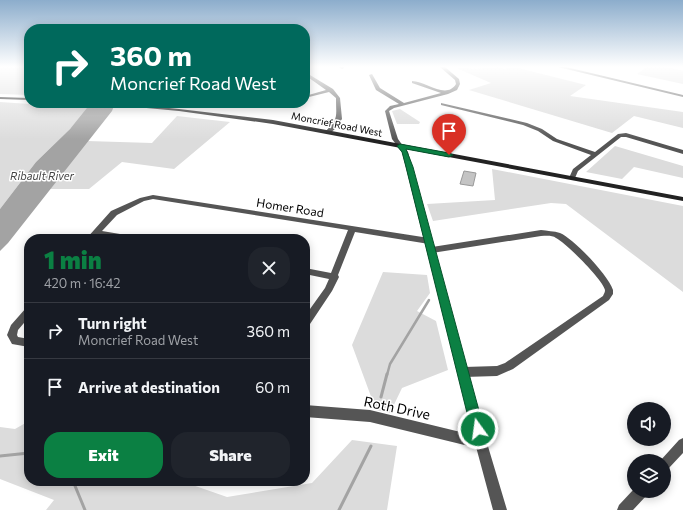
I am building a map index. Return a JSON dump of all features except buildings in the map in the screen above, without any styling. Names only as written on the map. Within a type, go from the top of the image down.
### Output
[{"type":"main road","points":[[0,98],[24,99]]},
{"type":"main road","name":"Moncrief Road West","points":[[171,108],[328,132],[683,199]]},
{"type":"street","points":[[310,95],[328,91]]},
{"type":"street","points":[[328,132],[333,128],[339,119],[338,98],[332,91]]},
{"type":"street","points":[[381,91],[403,104]]},
{"type":"street","points":[[440,91],[446,93]]},
{"type":"street","points":[[451,91],[389,109],[387,114],[395,138],[405,152],[408,161],[464,372],[481,443],[500,510]]},
{"type":"street","points":[[661,91],[683,96]]},
{"type":"street","points":[[443,104],[531,126],[555,140],[595,154]]},
{"type":"street","points":[[572,178],[575,170],[618,136],[622,135],[683,152]]},
{"type":"street","name":"Homer Road","points":[[96,232],[114,213],[148,197],[153,197],[429,241]]},
{"type":"street","points":[[310,317],[325,297],[352,229]]},
{"type":"street","points":[[96,232],[106,234]]},
{"type":"street","points":[[432,250],[541,233],[553,234],[566,240],[605,280],[609,289],[609,294],[606,298],[509,366],[497,371],[464,372]]},
{"type":"street","points":[[310,272],[334,277]]},
{"type":"street","points":[[24,317],[14,328],[12,335],[15,341],[24,342]]},
{"type":"street","name":"Roth Drive","points":[[310,411],[370,416],[481,443]]},
{"type":"street","points":[[671,457],[683,444]]},
{"type":"street","points":[[624,510],[635,498]]},
{"type":"shaded area","points":[[0,91],[24,91],[24,95],[0,94]]},
{"type":"shaded area","points":[[472,91],[578,91],[570,96],[683,112],[683,128],[634,116],[612,133]]},
{"type":"shaded area","points":[[0,102],[24,104],[24,108],[89,108],[36,162],[0,209]]},
{"type":"shaded area","points":[[400,109],[420,122],[419,124],[397,124],[392,111]]},
{"type":"shaded area","points":[[177,116],[230,122],[174,169],[122,162],[89,189],[50,189],[87,141],[152,143]]},
{"type":"shaded area","points":[[615,146],[683,166],[683,178],[634,167],[622,179],[586,172]]},
{"type":"shaded area","points":[[492,169],[683,206],[683,292],[566,204],[551,203],[433,221],[427,204],[495,200]]},
{"type":"shaded area","points":[[383,272],[427,275],[430,293],[417,311],[436,321],[448,370],[402,388],[390,413],[376,410],[352,345]]},
{"type":"shaded area","points":[[24,424],[24,486],[195,486],[227,497],[294,486],[310,486],[310,483],[312,483],[352,440],[397,446],[387,510],[46,510],[54,500],[0,479],[0,427],[15,429]]},
{"type":"water","name":"Ribault River","points":[[87,108],[113,108],[8,243],[0,251],[0,209],[36,162],[70,129]]},
{"type":"waterway","points":[[387,375],[390,364],[429,300]]},
{"type":"waterway","points":[[381,397],[387,374]]},
{"type":"waterway","points":[[339,510],[371,446]]},
{"type":"waterway","points":[[0,456],[24,454]]},
{"type":"waterway","points":[[75,486],[85,510]]},
{"type":"route","points":[[449,155],[400,146],[405,152],[410,167],[478,429]]}]
